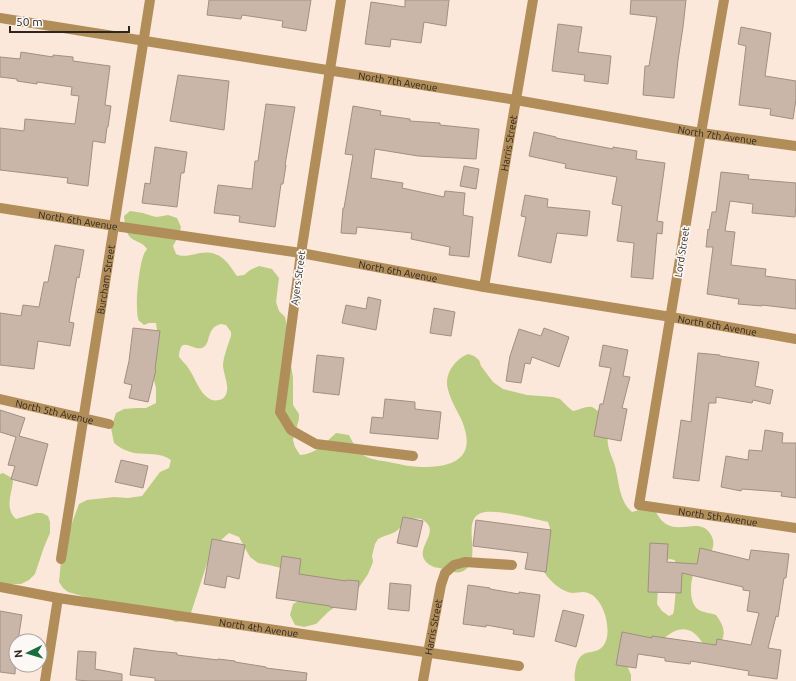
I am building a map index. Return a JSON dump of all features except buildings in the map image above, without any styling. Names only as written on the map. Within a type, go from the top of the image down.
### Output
[{"type":"street","name":"Burcham Street","points":[[61,560],[145,41],[150,0]]},
{"type":"street","name":"Ayers Street","points":[[341,0],[301,253],[280,412],[292,430],[316,444],[413,456]]},
{"type":"street","name":"Harris Street","points":[[484,287],[533,0]]},
{"type":"street","name":"Lord Street","points":[[639,505],[724,0]]},
{"type":"street","name":"North 7th Avenue","points":[[0,18],[516,100],[701,133],[796,146]]},
{"type":"street","name":"North 6th Avenue","points":[[0,208],[301,253],[484,287],[796,339]]},
{"type":"street","name":"North 5th Avenue","points":[[0,399],[109,424]]},
{"type":"street","name":"North 5th Avenue","points":[[639,505],[796,528]]},
{"type":"street","name":"Harris Street","points":[[423,681],[441,585],[445,573],[454,565],[465,562],[512,565]]},
{"type":"street","name":"North 4th Avenue","points":[[0,587],[58,598],[519,666]]},
{"type":"street","points":[[45,681],[58,598]]},
{"type":"green space","points":[[130,211],[157,217],[168,215],[177,218],[181,227],[173,246],[176,254],[186,256],[209,252],[226,261],[237,276],[244,275],[250,270],[259,266],[272,269],[279,278],[276,302],[279,311],[285,317],[287,326],[287,344],[293,377],[293,405],[299,414],[293,440],[300,455],[311,453],[316,450],[336,433],[349,435],[355,446],[362,454],[376,460],[407,466],[434,467],[453,462],[460,458],[467,444],[466,434],[462,421],[449,395],[447,380],[450,370],[456,362],[468,354],[479,360],[481,366],[493,382],[503,389],[527,395],[560,399],[573,411],[587,407],[595,408],[605,420],[609,448],[622,497],[632,512],[639,510],[642,504],[653,507],[661,520],[668,525],[673,527],[700,526],[705,528],[711,535],[713,540],[712,549],[697,566],[693,574],[691,592],[695,607],[701,611],[716,615],[719,619],[724,632],[720,644],[717,648],[706,648],[691,631],[683,629],[678,630],[669,635],[653,649],[636,645],[626,663],[631,675],[631,681],[575,681],[576,666],[582,655],[598,650],[605,643],[608,630],[602,608],[594,596],[582,592],[573,593],[564,591],[549,579],[544,572],[550,528],[548,522],[513,514],[493,512],[485,512],[474,518],[472,525],[472,557],[470,565],[465,570],[460,572],[453,572],[435,567],[426,562],[424,559],[423,549],[430,529],[428,524],[421,519],[411,520],[395,532],[378,539],[372,556],[373,562],[368,574],[356,592],[328,612],[316,624],[304,627],[295,625],[290,615],[293,604],[301,600],[297,572],[258,563],[250,557],[239,537],[229,533],[212,548],[190,616],[183,621],[176,622],[158,615],[110,604],[68,592],[59,582],[62,550],[79,504],[87,500],[142,496],[160,472],[169,468],[171,460],[167,457],[153,454],[134,453],[123,449],[114,443],[111,428],[116,413],[124,409],[146,408],[156,403],[156,388],[153,376],[158,337],[156,323],[144,325],[139,321],[137,308],[140,268],[147,249],[131,238],[126,230],[124,216]],"holes":[[[221,324],[226,325],[231,332],[223,363],[227,391],[223,398],[213,400],[204,395],[188,367],[179,357],[180,350],[184,345],[198,348],[205,346],[213,329]],[[666,560],[674,560],[679,566],[674,610],[673,614],[669,616],[662,611],[657,604],[659,572]]]},
{"type":"green space","points":[[3,473],[12,478],[13,481],[10,501],[10,510],[12,515],[16,519],[36,513],[42,513],[48,516],[50,522],[50,533],[35,574],[29,580],[21,584],[0,584],[0,474]]}]
